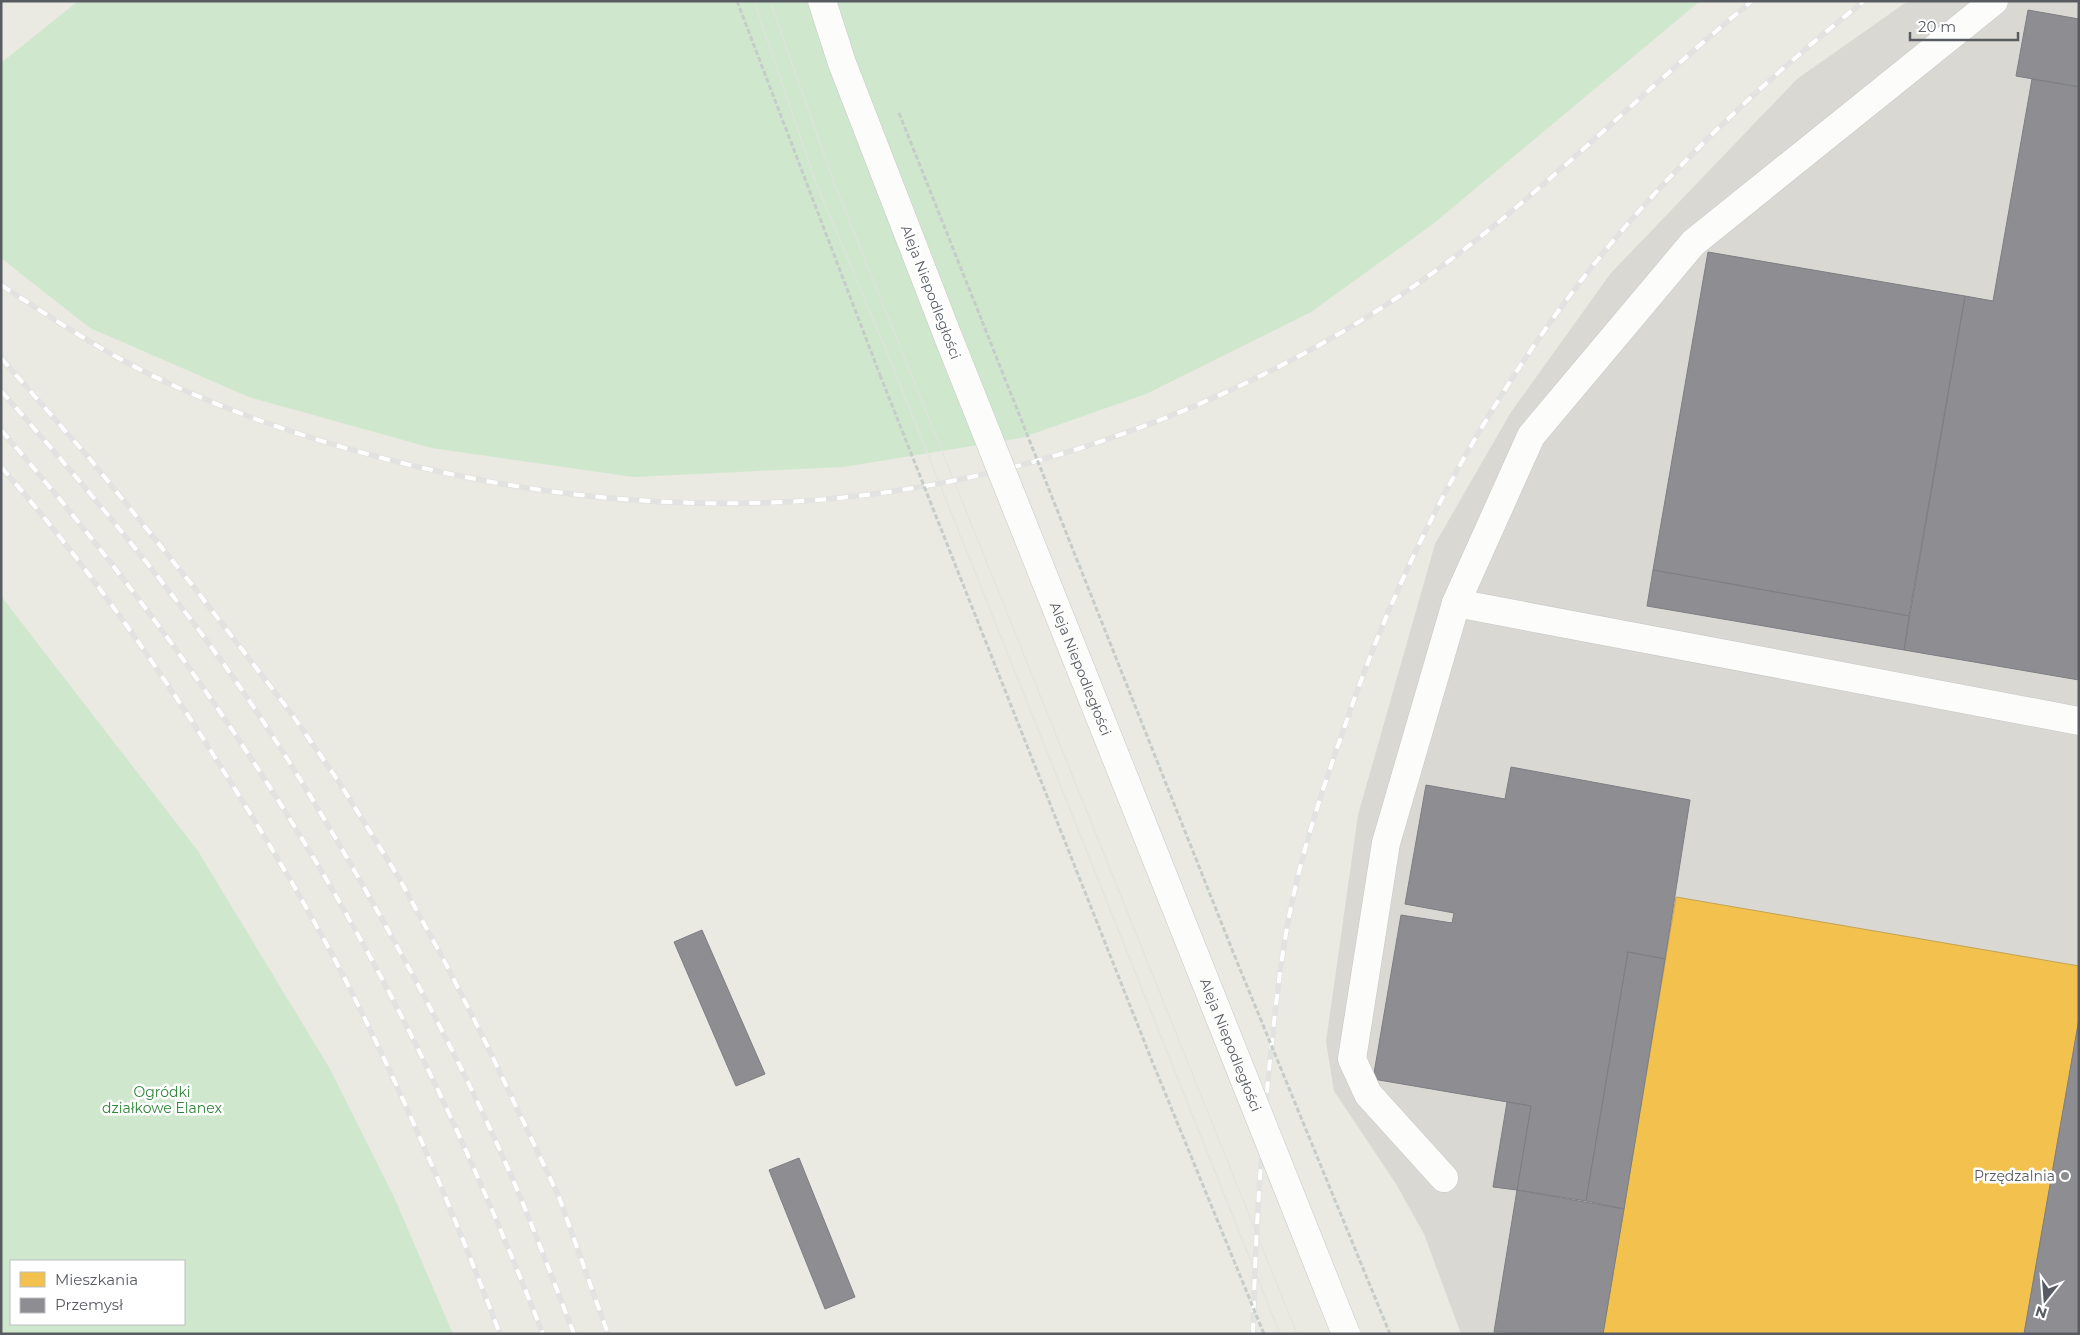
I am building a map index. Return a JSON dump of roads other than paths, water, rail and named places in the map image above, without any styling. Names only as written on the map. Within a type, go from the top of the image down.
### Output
[{"type":"street","name":"Aleja Niepodległości","points":[[822,1],[842,63],[949,338],[1346,1334]]},
{"type":"street","points":[[1444,1178],[1368,1094],[1352,1059],[1386,843],[1456,603],[1531,436],[1693,243],[1994,1]]},
{"type":"street","points":[[1456,603],[2079,721]]},
{"type":"tram line","points":[[754,1],[816,183],[891,362],[1280,1334]]},
{"type":"tram line","points":[[770,1],[833,180],[1297,1334]]},
{"type":"railway","points":[[1,285],[107,351],[176,387],[278,427],[348,449],[419,467],[517,486],[566,493],[666,502],[766,503],[816,500],[892,491],[968,478],[1043,459],[1116,436],[1189,409],[1259,377],[1327,341],[1392,301],[1486,232],[1576,156],[1752,1]]},
{"type":"railway","points":[[1253,1334],[1257,1227],[1264,1122],[1284,943],[1296,883],[1324,787],[1369,660],[1392,603],[1445,492],[1475,439],[1507,387],[1577,286],[1642,208],[1712,135],[1786,66],[1864,1]]},
{"type":"railway","points":[[1,358],[90,459],[193,586],[291,713],[339,782],[399,878],[486,1043],[559,1197],[608,1334]]},
{"type":"railway","points":[[1,391],[62,460],[178,603],[233,677],[306,789],[392,938],[462,1071],[495,1139],[518,1193],[574,1334]]},
{"type":"railway","points":[[1,430],[52,490],[149,613],[240,741],[323,874],[388,990],[436,1086],[481,1184],[543,1334]]},
{"type":"railway","points":[[1,467],[85,569],[163,677],[259,828],[306,907],[358,1005],[402,1097],[443,1191],[500,1334]]},
{"type":"place","name":"Przędzalnia","points":[[2065,1176]]},
{"type":"park label","name":"Ogródki działkowe Elanex","points":[[162,1100]]}]
